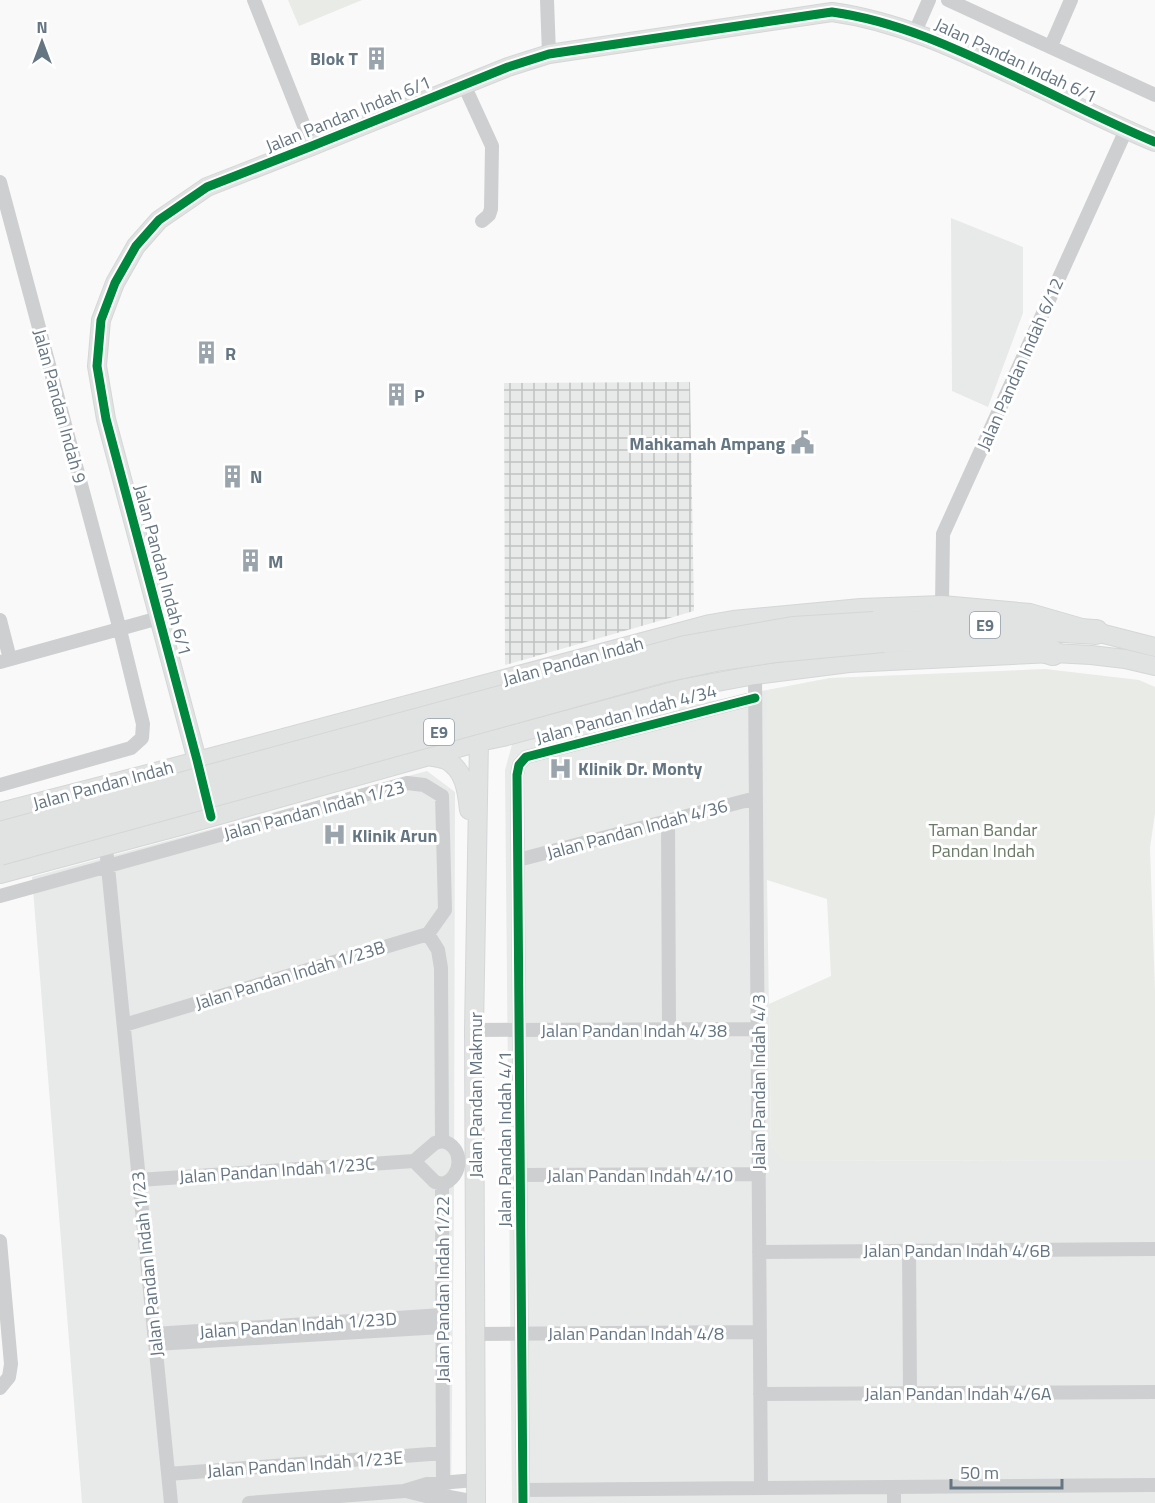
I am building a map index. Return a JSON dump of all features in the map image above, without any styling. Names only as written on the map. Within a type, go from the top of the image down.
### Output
[{"type":"highway","name":"E9","points":[[0,854],[664,670],[716,659],[926,623],[1096,632]]},
{"type":"highway","name":"E9","points":[[0,834],[685,648],[794,629],[879,632],[1017,642],[1053,653]]},
{"type":"main road","name":"Jalan Pandan Indah 6/1","points":[[211,817],[106,419],[97,366],[101,320],[115,283],[136,246],[159,220],[207,187],[508,66],[549,54],[832,12],[915,32],[960,50],[1155,142]]},
{"type":"main road","name":"Jalan Pandan Indah","points":[[0,812],[710,624],[733,620],[861,608],[942,605],[1029,613],[1155,647]]},
{"type":"main road","points":[[0,874],[479,742],[686,688],[755,675],[849,663],[1053,653],[1114,658],[1155,666]]},
{"type":"main road","points":[[574,660],[564,673],[563,690],[574,708],[589,714]]},
{"type":"main road","name":"Jalan Pandan Makmur","points":[[473,687],[479,742],[474,1030],[467,1162],[476,1334],[476,1503]]},
{"type":"main road","points":[[427,756],[444,759],[454,766],[466,786],[477,878]]},
{"type":"main road","points":[[137,776],[151,779],[160,790],[163,800],[165,811],[161,824],[153,832]]},
{"type":"street","points":[[254,0],[312,146]]},
{"type":"street","points":[[547,0],[549,54]]},
{"type":"street","points":[[915,32],[929,0]]},
{"type":"street","points":[[948,0],[1155,95]]},
{"type":"street","points":[[1051,46],[1071,0]]},
{"type":"street","points":[[464,85],[492,146],[491,209],[489,215],[482,221]]},
{"type":"street","name":"Jalan Pandan Indah 6/12","points":[[942,605],[943,534],[1126,130]]},
{"type":"street","name":"Jalan Pandan Indah 9","points":[[0,182],[143,724],[142,738],[131,748],[0,784]]},
{"type":"street","points":[[0,620],[5,661],[159,618]]},
{"type":"street","name":"Jalan Pandan Indah 4/3","points":[[755,675],[761,1488]]},
{"type":"street","name":"Jalan Pandan Indah 4/34","points":[[518,775],[519,765],[526,758],[755,698]]},
{"type":"street","name":"Jalan Pandan Indah 4/1","points":[[518,775],[523,1496]]},
{"type":"street","name":"Jalan Pandan Indah 1/23","points":[[108,865],[407,783],[424,785],[442,796],[444,910],[428,934]]},
{"type":"street","name":"Jalan Pandan Indah 4/36","points":[[518,860],[756,798]]},
{"type":"street","points":[[668,821],[669,1029]]},
{"type":"street","name":"Jalan Pandan Indah 1/23","points":[[106,846],[171,1503]]},
{"type":"street","points":[[0,896],[108,865]]},
{"type":"street","points":[[428,934],[438,950],[441,968],[442,1141]]},
{"type":"street","name":"Jalan Pandan Indah 1/23B","points":[[124,1025],[428,934]]},
{"type":"street","name":"Jalan Pandan Indah 4/38","points":[[474,1030],[758,1029]]},
{"type":"street","points":[[442,1184],[435,1182],[414,1161],[435,1143],[442,1141],[452,1145],[467,1162]]},
{"type":"street","name":"Jalan Pandan Indah 1/23C","points":[[139,1180],[414,1161]]},
{"type":"street","name":"Jalan Pandan Indah 1/22","points":[[444,1494],[442,1184],[447,1183],[467,1162]]},
{"type":"street","name":"Jalan Pandan Indah 4/10","points":[[521,1175],[759,1174]]},
{"type":"street","points":[[0,1241],[11,1364],[9,1377],[0,1388]]},
{"type":"street","name":"Jalan Pandan Indah 4/6B","points":[[759,1252],[1155,1249]]},
{"type":"street","points":[[909,1251],[910,1393]]},
{"type":"street","name":"Jalan Pandan Indah 1/23D","points":[[155,1339],[442,1321]]},
{"type":"street","name":"Jalan Pandan Indah 4/8","points":[[476,1334],[760,1332]]},
{"type":"street","name":"Jalan Pandan Indah 4/6A","points":[[760,1394],[1155,1392]]},
{"type":"street","name":"Jalan Pandan Indah 1/23E","points":[[168,1474],[443,1453]]},
{"type":"street","points":[[444,1494],[476,1480]]},
{"type":"street","points":[[249,1503],[404,1491],[427,1484],[444,1494],[476,1503]]},
{"type":"street","points":[[523,1496],[631,1496],[761,1488],[1155,1485]]},
{"type":"street","points":[[894,1487],[894,1503]]},
{"type":"shaded area","points":[[951,218],[1023,247],[1023,313],[988,407],[952,391]]},
{"type":"shaded area","points":[[690,382],[694,611],[505,665],[504,383]]},
{"type":"shaded area","points":[[767,690],[771,1146],[784,1161],[1155,1160],[1155,1503],[512,1503],[505,770],[513,741]]},
{"type":"shaded area","points":[[427,771],[455,792],[451,1503],[82,1503],[32,877]]},
{"type":"green space","points":[[288,0],[362,0],[299,26]]},
{"type":"green space","name":"Taman Bandar Pandan Indah","points":[[1045,669],[1139,680],[1155,687],[1155,813],[1150,848],[1155,991],[1155,1160],[783,1161],[771,1146],[769,1004],[831,976],[827,899],[767,880],[767,690],[830,678]]},
{"type":"cycle path","points":[[211,817],[106,419],[97,366],[101,320],[115,283],[136,246],[159,220],[207,187],[508,67],[549,54],[832,12],[880,22],[948,46],[1155,142]]},
{"type":"cycle path","points":[[523,1503],[517,775],[519,765],[526,757],[755,698]]},
{"type":"place","name":"Blok T","points":[[376,58]]},
{"type":"place","name":"R","points":[[207,353]]},
{"type":"place","name":"P","points":[[396,395]]},
{"type":"place","name":"Mahkamah Ampang","points":[[803,443]]},
{"type":"place","name":"N","points":[[232,476]]},
{"type":"place","name":"M","points":[[250,561]]},
{"type":"place","name":"Klinik Dr. Monty","points":[[560,768]]},
{"type":"place","name":"Klinik Arun","points":[[334,835]]}]
